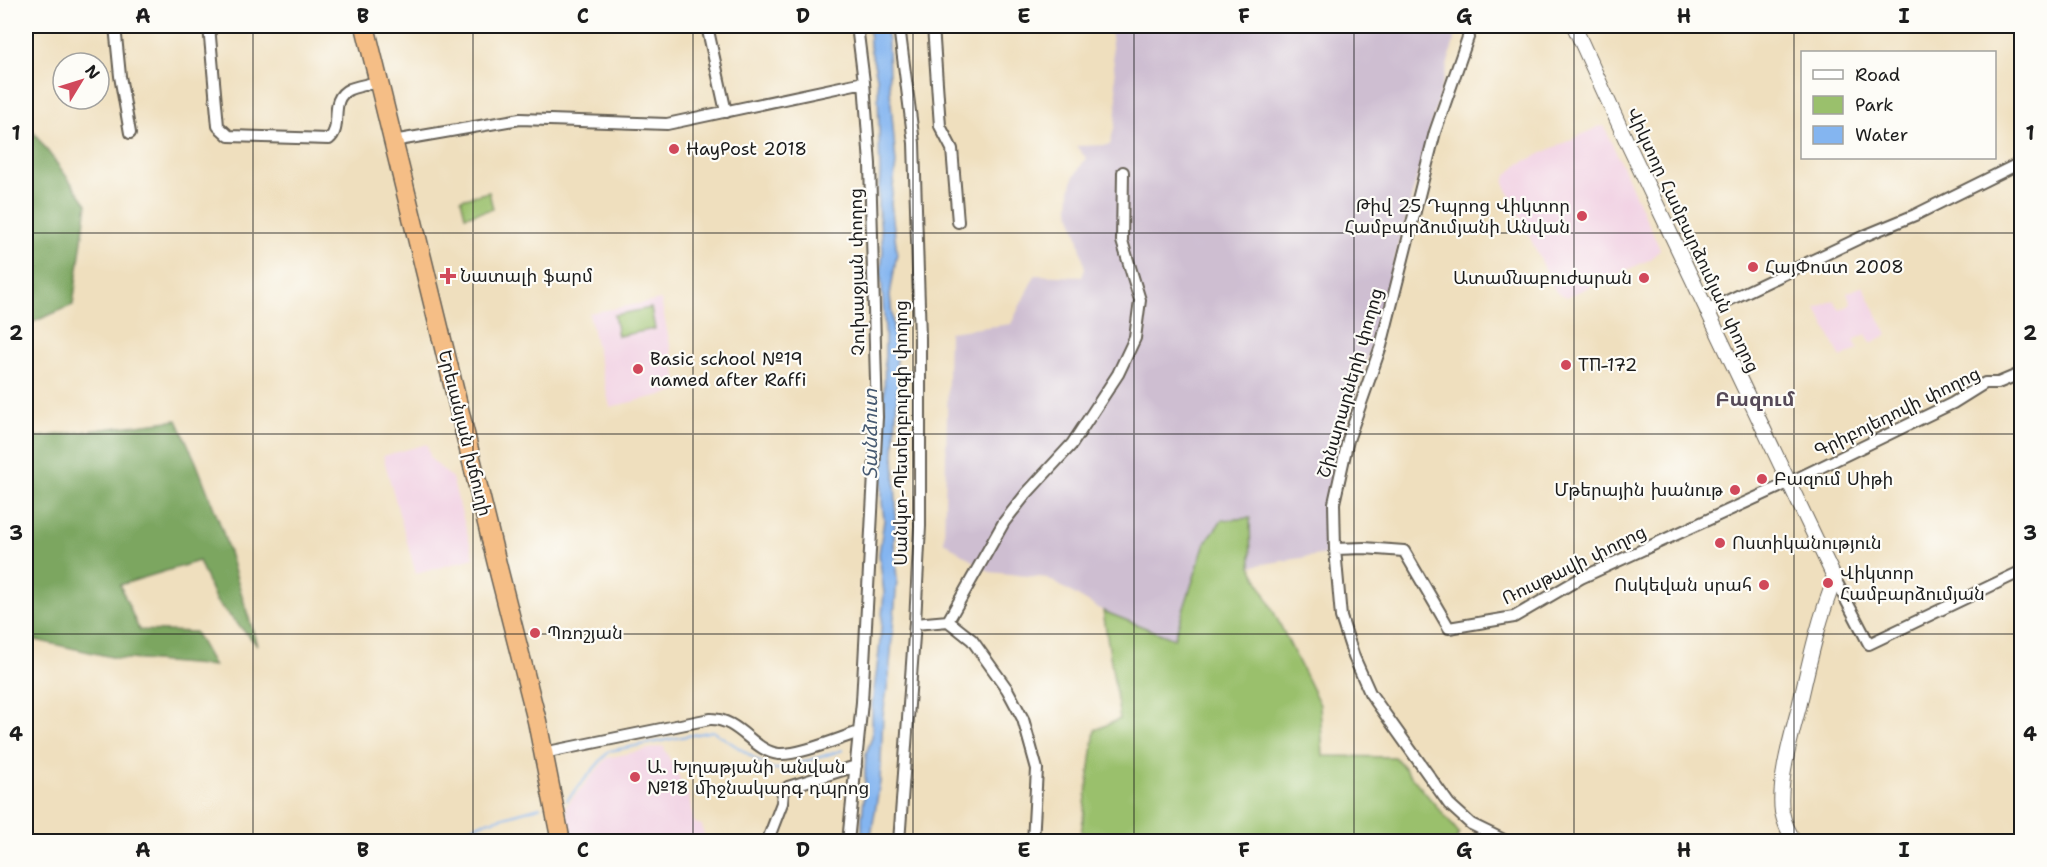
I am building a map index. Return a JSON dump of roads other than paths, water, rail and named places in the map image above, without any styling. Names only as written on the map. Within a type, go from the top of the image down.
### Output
[{"type":"highway","name":"Երեւանյան խճուղի","points":[[365,26],[537,721],[561,842]]},
{"type":"street","points":[[115,26],[120,76],[130,133]]},
{"type":"street","points":[[209,26],[218,126],[229,136],[329,139],[335,131],[335,111],[341,95],[349,89],[378,82]]},
{"type":"street","points":[[707,26],[726,112]]},
{"type":"street","name":"Չուխաջյան փողոց","points":[[848,842],[859,732],[877,417],[873,229],[864,82],[857,26]]},
{"type":"street","name":"Սանկտ-Պետերբուրգի փողոց","points":[[899,26],[914,144],[920,338],[920,526],[899,842]]},
{"type":"street","points":[[933,26],[940,126],[952,149],[958,222]]},
{"type":"street","name":"Շինարարների փողոց","points":[[1472,26],[1435,132],[1381,346],[1348,440],[1334,503],[1335,549],[1341,617],[1354,657],[1370,693],[1449,804],[1471,824],[1508,842]]},
{"type":"street","name":"Վիկտոր Համբարձումյան փողոց","points":[[1574,26],[1706,310],[1835,579]]},
{"type":"street","points":[[393,141],[520,119],[668,124],[864,82]]},
{"type":"street","points":[[1706,310],[1864,236],[1915,215],[2022,162]]},
{"type":"street","points":[[948,621],[1004,522],[1026,494],[1072,444],[1118,374],[1135,338],[1140,300],[1122,241],[1123,172]]},
{"type":"street","name":"Գրիբոյեդովի փողոց","points":[[1788,483],[1953,404],[1985,383],[1998,383],[2022,372]]},
{"type":"street","name":"Ռուսթավի փողոց","points":[[1335,549],[1404,551],[1449,628],[1514,617],[1581,578],[1788,483]]},
{"type":"street","points":[[1835,579],[1869,644],[2022,571]]},
{"type":"street","points":[[1795,842],[1782,813],[1786,762],[1820,620],[1835,579]]},
{"type":"street","points":[[915,624],[948,621],[972,640],[1007,689],[1023,719],[1037,769],[1033,842]]},
{"type":"street","points":[[543,753],[710,719],[724,720],[777,754],[793,753],[859,732]]},
{"type":"street","points":[[767,842],[782,803],[783,792],[788,787],[856,766]]},
{"type":"water","points":[[869,26],[885,26],[888,41],[896,164],[891,203],[897,253],[890,295],[898,379],[894,454],[896,503],[894,542],[897,580],[889,677],[883,715],[880,782],[870,841],[862,842],[866,754],[872,737],[872,705],[884,593],[879,554],[884,520],[881,442],[884,412],[885,332],[881,274],[883,250],[878,204],[880,175],[878,91],[870,47]]},
{"type":"waterway","points":[[567,800],[609,751],[713,731],[771,769],[780,769],[843,750]]},
{"type":"waterway","points":[[432,842],[454,837],[479,824],[540,807]]},
{"type":"place","name":"HayPost 2018","points":[[674,149]]},
{"type":"place","name":"Թիվ 25 Դպրոց Վիկտոր Համբարձումյանի Անվան","points":[[1582,216]]},
{"type":"place","name":"ՀայՓոստ 2008","points":[[1753,267]]},
{"type":"place","name":"Նատալի ֆարմ","points":[[448,276]]},
{"type":"place","name":"Ատամնաբուժարան","points":[[1644,278]]},
{"type":"place","name":"ТП-172","points":[[1566,365]]},
{"type":"place","name":"Basic school №19 named after Raffi","points":[[638,369]]},
{"type":"place","name":"Բազում Սիթի","points":[[1762,479]]},
{"type":"place","name":"Մթերային խանութ","points":[[1735,490]]},
{"type":"place","name":"Ոստիկանություն","points":[[1720,543]]},
{"type":"place","name":"Վիկտոր Համբարձումյան","points":[[1828,583]]},
{"type":"place","name":"Ոսկեվան սրահ","points":[[1764,585]]},
{"type":"place","name":"Պռոշյան","points":[[535,633]]},
{"type":"place","name":"Ա. Խլղաթյանի անվան №18 միջնակարգ դպրոց","points":[[635,777]]},
{"type":"district","name":"Բազում","points":[[1755,399]]},
{"type":"water label","name":"Տանձուտ","points":[[870,434]]}]
